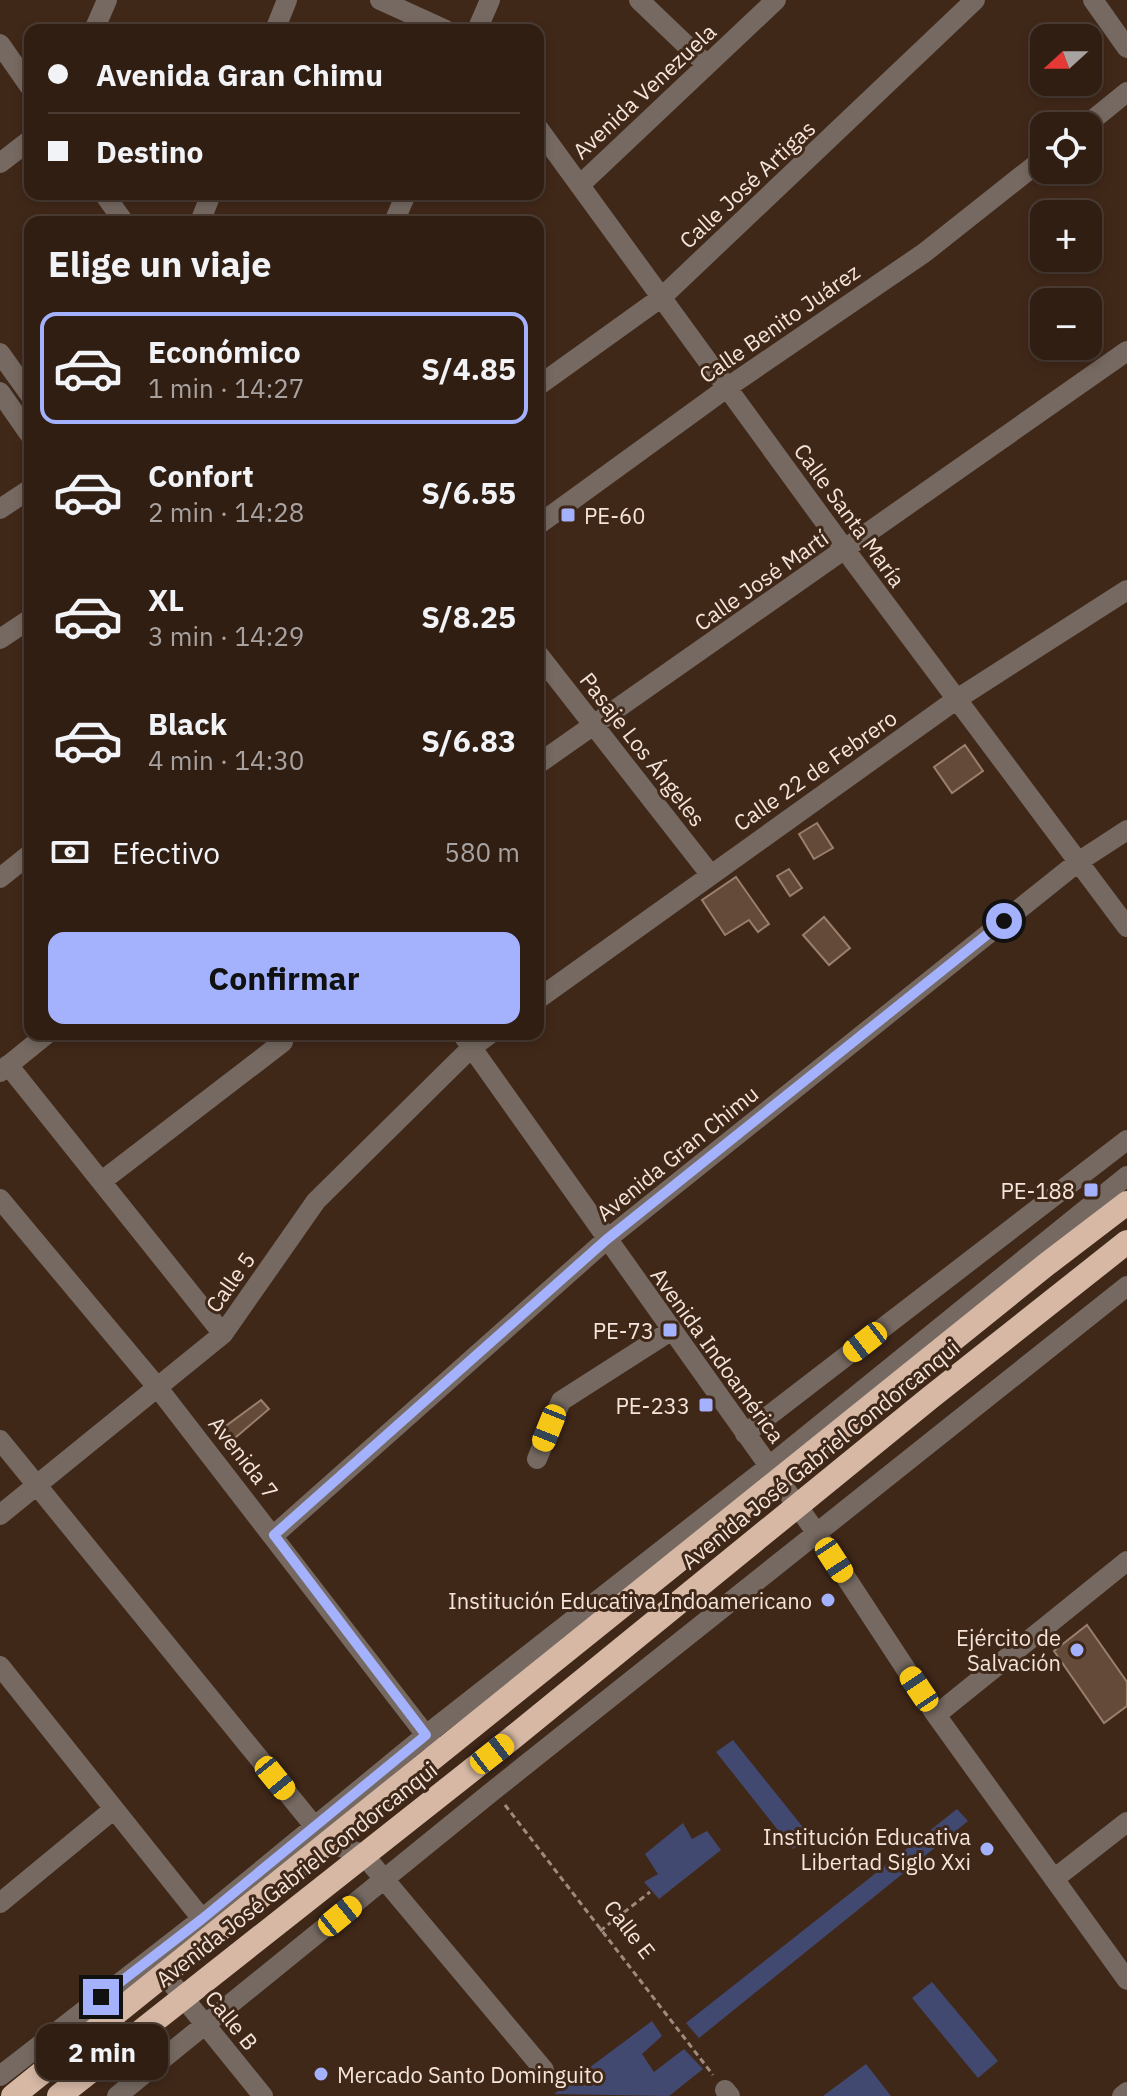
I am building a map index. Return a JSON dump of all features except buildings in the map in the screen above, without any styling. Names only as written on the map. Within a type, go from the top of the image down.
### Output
[{"type":"highway","name":"Avenida José Gabriel Condorcanqui","points":[[13,2096],[165,1975],[209,1927],[433,1744],[773,1474],[1127,1203]]},
{"type":"highway","name":"Avenida José Gabriel Condorcanqui","points":[[59,2096],[511,1739],[1127,1242]]},
{"type":"street","points":[[97,24],[107,0]]},
{"type":"street","points":[[277,24],[287,0]]},
{"type":"street","points":[[380,0],[433,24]]},
{"type":"street","points":[[480,24],[490,0]]},
{"type":"street","points":[[639,0],[707,65]]},
{"type":"street","name":"Avenida Venezuela","points":[[581,184],[776,0]]},
{"type":"street","name":"Calle José Artigas","points":[[544,382],[662,297],[975,0]]},
{"type":"street","points":[[1093,0],[1127,48]]},
{"type":"street","points":[[0,44],[24,78]]},
{"type":"street","points":[[1102,112],[1127,92]]},
{"type":"street","name":"Calle Santa María","points":[[544,136],[846,551],[1127,927]]},
{"type":"street","points":[[0,163],[24,145]]},
{"type":"street","name":"Calle Benito Juárez","points":[[544,521],[728,387],[924,253],[1030,169]]},
{"type":"street","name":"Calle José Martí","points":[[544,760],[846,551],[1127,351]]},
{"type":"street","points":[[0,353],[24,387]]},
{"type":"street","points":[[0,392],[24,426]]},
{"type":"street","points":[[0,509],[24,493]]},
{"type":"street","name":"Calle 22 de Febrero","points":[[544,995],[957,699],[1127,590]]},
{"type":"street","points":[[0,639],[24,623]]},
{"type":"street","name":"Pasaje Los Ángeles","points":[[544,662],[710,874]]},
{"type":"street","name":"Avenida Gran Chimu","points":[[274,1535],[606,1240],[1078,862],[1127,830]]},
{"type":"street","points":[[0,878],[24,859]]},
{"type":"street","points":[[40,1040],[4,1069],[102,1181],[223,1334]]},
{"type":"street","name":"Avenida Indoamérica","points":[[466,1041],[818,1535],[936,1715],[1127,1980]]},
{"type":"street","name":"Calle 5","points":[[0,1515],[223,1334],[316,1201],[466,1041]]},
{"type":"street","points":[[102,1181],[283,1042]]},
{"type":"street","points":[[745,1434],[1127,1140]]},
{"type":"street","name":"Avenida José Gabriel Condorcanqui","points":[[773,1474],[1127,1176]]},
{"type":"street","name":"Avenida 7","points":[[0,1199],[158,1388],[433,1744]]},
{"type":"street","points":[[117,2096],[494,1790],[1127,1286]]},
{"type":"street","points":[[537,1459],[561,1401],[672,1330]]},
{"type":"street","points":[[0,1440],[321,1835],[363,1854],[544,2070]]},
{"type":"street","points":[[936,1715],[1127,1561]]},
{"type":"street","points":[[0,1666],[209,1927]]},
{"type":"street","points":[[0,1903],[114,1809]]},
{"type":"street","points":[[1054,1879],[1127,1822]]},
{"type":"street","name":"Avenida José Gabriel Condorcanqui","points":[[0,2076],[209,1927]]},
{"type":"street","name":"Calle B","points":[[165,1975],[263,2096]]},
{"type":"path","name":"Calle E","points":[[494,1790],[728,2093]]},
{"type":"path","points":[[600,1931],[650,1892]]},
{"type":"shaded area","points":[[733,1740],[810,1836],[793,1849],[716,1752]]},
{"type":"shaded area","points":[[957,1809],[968,1821],[699,2038],[686,2023]]},
{"type":"shaded area","points":[[683,1823],[692,1839],[707,1831],[721,1850],[659,1899],[644,1882],[658,1874],[645,1854]]},
{"type":"shaded area","points":[[932,1982],[998,2061],[978,2078],[912,1998]]},
{"type":"shaded area","points":[[652,2021],[662,2036],[642,2054],[654,2072],[684,2049],[703,2069],[669,2096],[554,2094]]},
{"type":"shaded area","points":[[866,2064],[891,2096],[823,2096]]},
{"type":"place","name":"PE-60","points":[[568,515]]},
{"type":"place","name":"PE-188","points":[[1091,1190]]},
{"type":"place","name":"PE-73","points":[[670,1330]]},
{"type":"place","name":"PE-233","points":[[706,1405]]},
{"type":"place","name":"Institución Educativa Indoamericano","points":[[828,1600]]},
{"type":"place","name":"Ejército de Salvación","points":[[1077,1650]]},
{"type":"place","name":"Institución Educativa Libertad Siglo Xxi","points":[[987,1849]]},
{"type":"place","name":"Mercado Santo Dominguito","points":[[321,2074]]},
{"type":"route","points":[[101,1997],[202,1919],[426,1735],[274,1535],[606,1240],[1004,921]]}]
